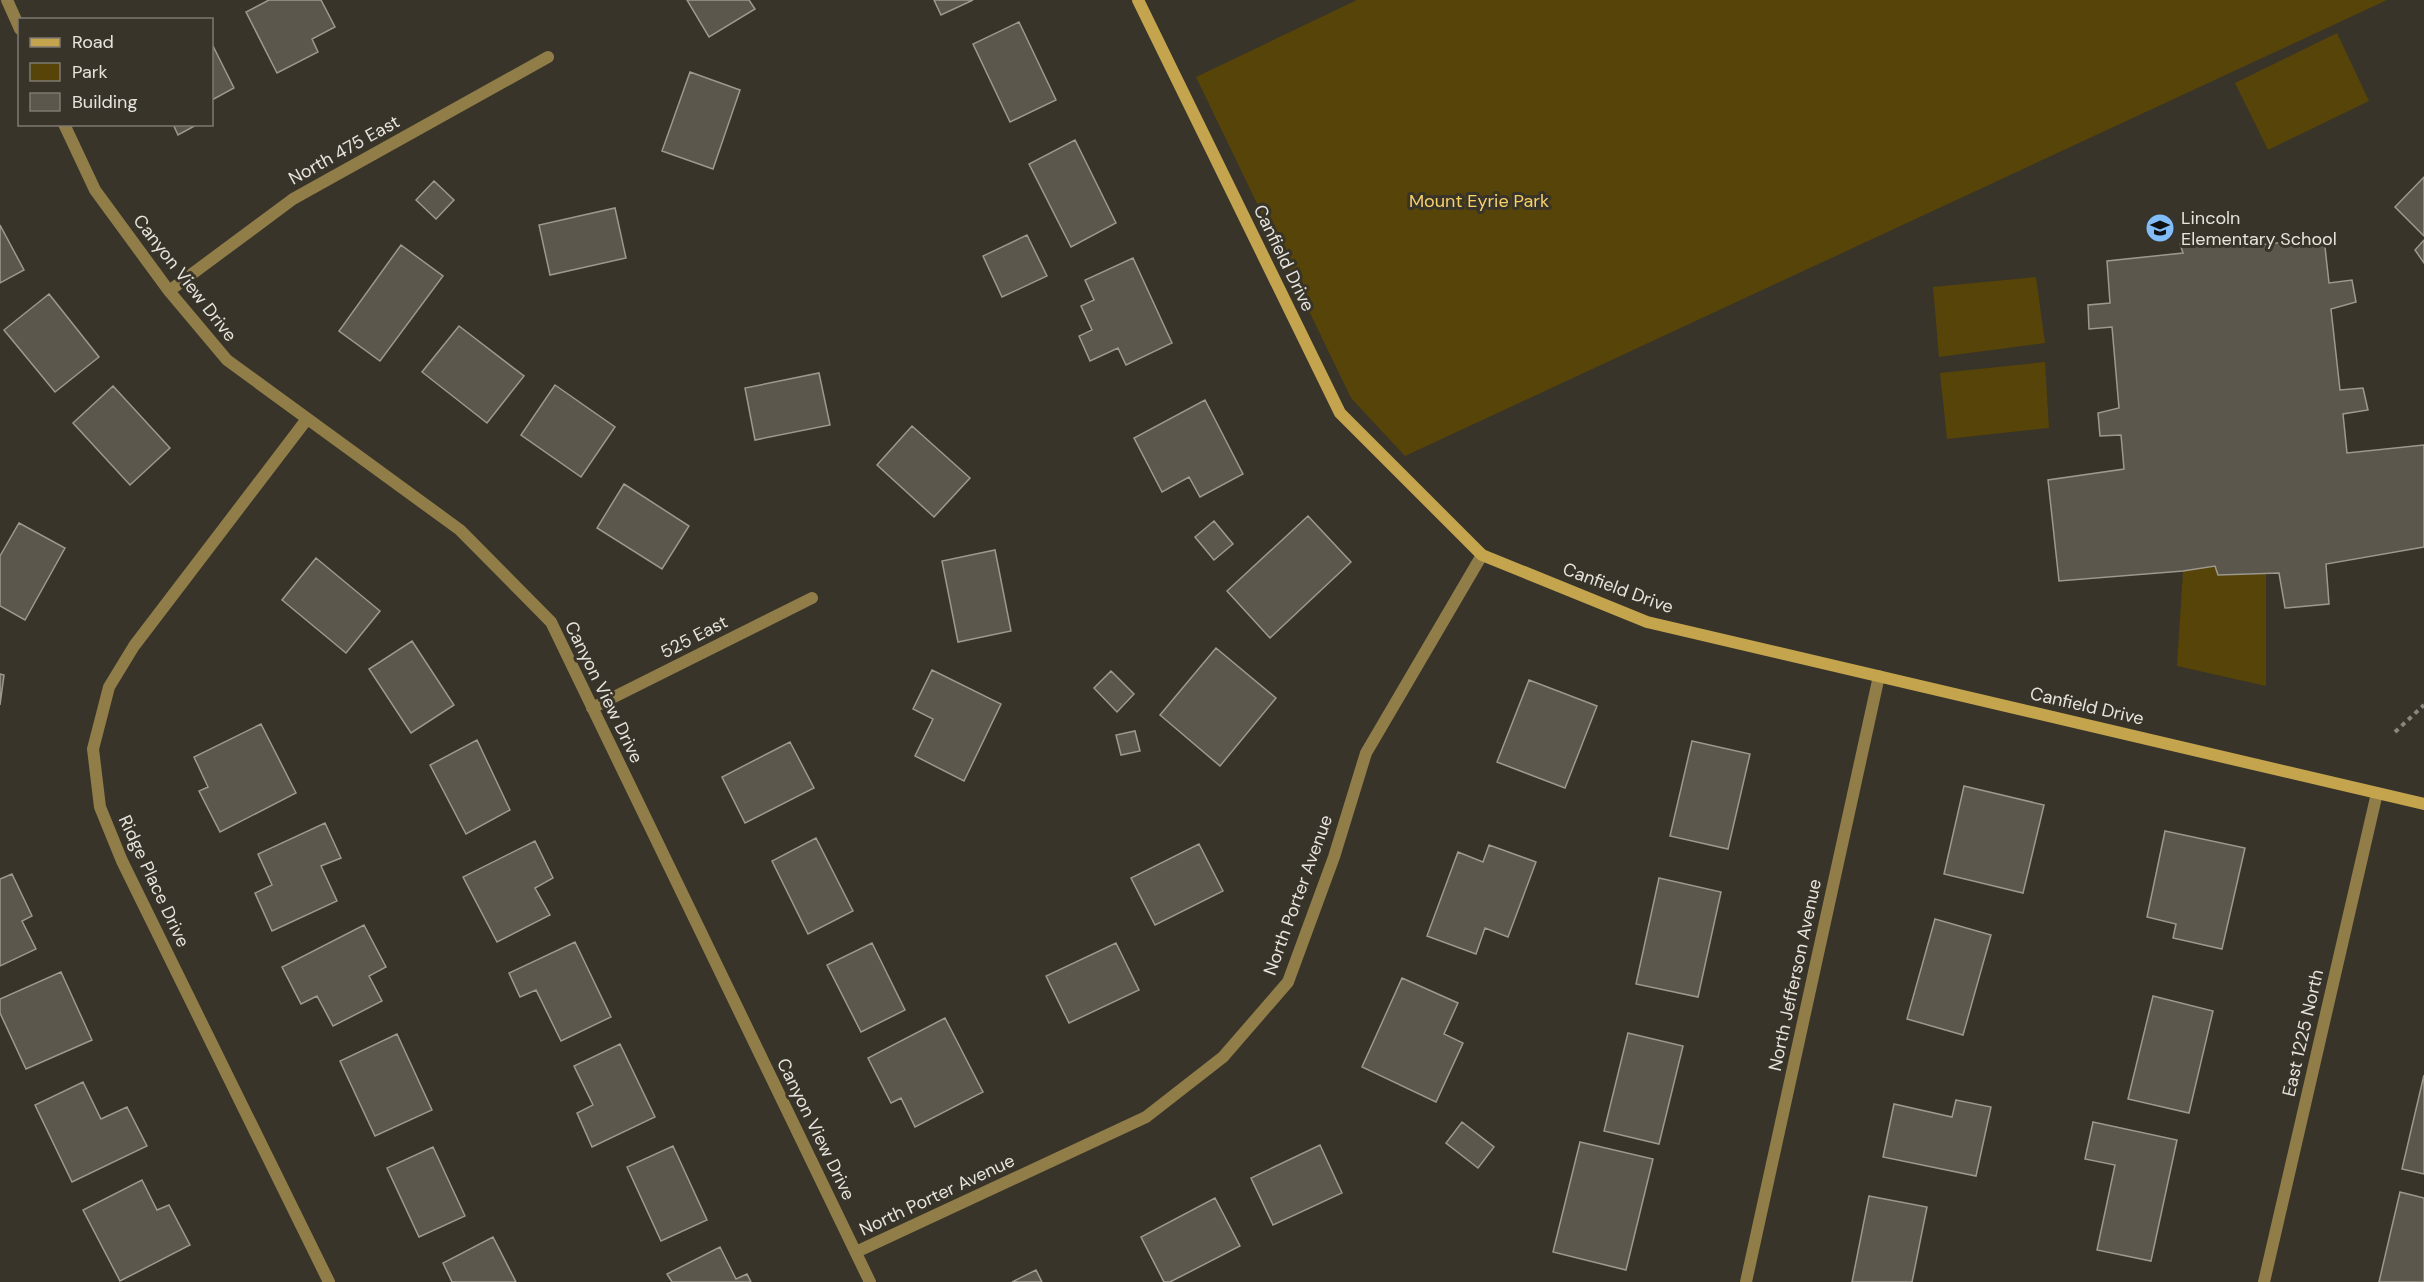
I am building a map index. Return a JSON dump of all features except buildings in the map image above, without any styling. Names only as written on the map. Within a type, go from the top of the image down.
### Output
[{"type":"street","points":[[6,0],[18,25]]},
{"type":"street","name":"Canfield Drive","points":[[1138,0],[1340,413],[1482,555],[1647,622],[2424,804]]},
{"type":"street","name":"North 475 East","points":[[169,291],[293,199],[548,57]]},
{"type":"street","name":"Canyon View Drive","points":[[65,126],[95,190],[169,291],[227,360],[460,530],[551,622],[870,1282]]},
{"type":"street","name":"Ridge Place Drive","points":[[308,419],[134,646],[109,687],[93,749],[100,807],[122,861],[329,1282]]},
{"type":"street","name":"North Porter Avenue","points":[[856,1252],[1146,1117],[1223,1057],[1288,982],[1334,857],[1366,753],[1482,555]]},
{"type":"street","name":"525 East","points":[[592,708],[812,598]]},
{"type":"street","name":"North Jefferson Avenue","points":[[1746,1282],[1879,676]]},
{"type":"street","name":"East 1225 North","points":[[2264,1282],[2377,793]]},
{"type":"path","points":[[2395,732],[2424,705]]},
{"type":"green space","name":"Mount Eyrie Park","points":[[1357,0],[2387,0],[1405,456],[1351,398],[1196,77]]},
{"type":"green space","points":[[2337,33],[2369,101],[2268,150],[2235,83]]},
{"type":"green space","points":[[2036,277],[2045,343],[1939,357],[1933,287]]},
{"type":"green space","points":[[2045,362],[2049,428],[1947,439],[1940,373]]},
{"type":"green space","points":[[2215,566],[2219,575],[2266,574],[2266,686],[2177,666],[2183,571]]},
{"type":"place","name":"Lincoln Elementary School","points":[[2160,228]]}]
